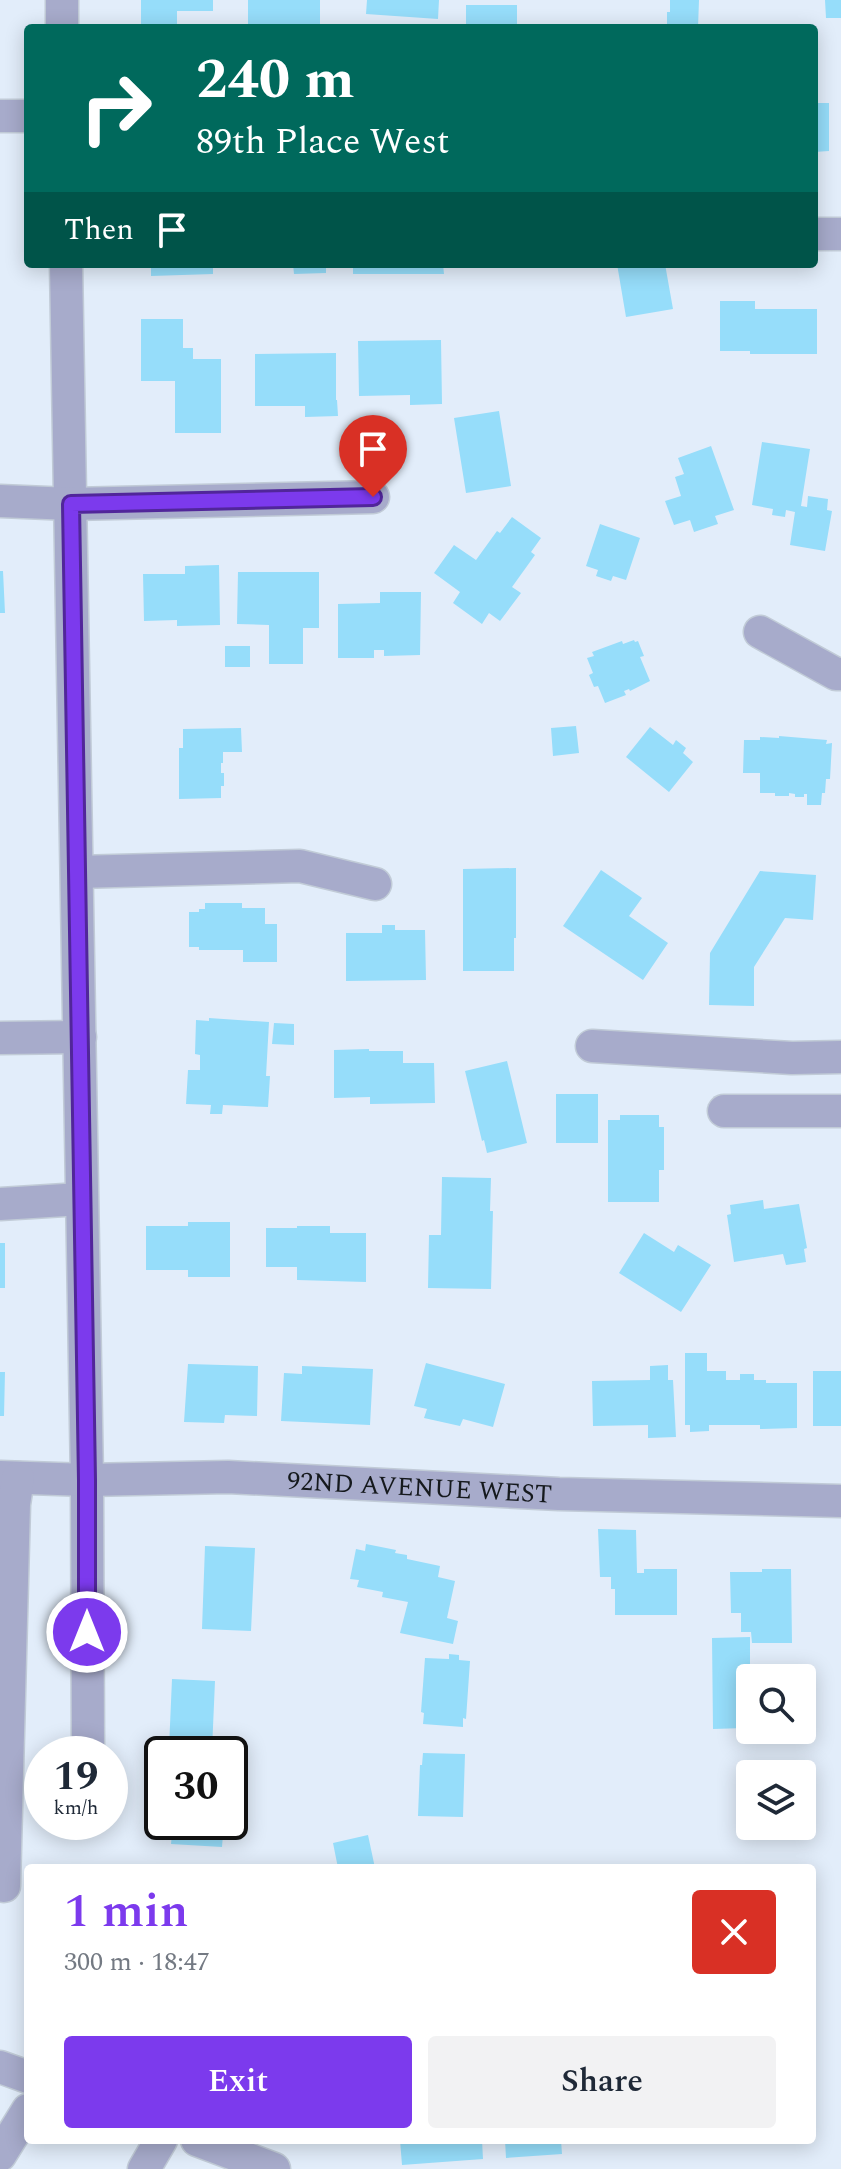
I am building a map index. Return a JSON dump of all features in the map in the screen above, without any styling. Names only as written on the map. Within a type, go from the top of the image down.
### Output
[{"type":"street","points":[[62,0],[62,24]]},
{"type":"street","points":[[0,116],[24,116]]},
{"type":"street","points":[[818,234],[841,234]]},
{"type":"street","points":[[66,268],[87,1480],[88,1736]]},
{"type":"street","points":[[0,501],[71,504],[373,497]]},
{"type":"street","points":[[760,632],[841,674]]},
{"type":"street","points":[[77,872],[300,866],[375,884]]},
{"type":"street","points":[[0,1038],[80,1037]]},
{"type":"street","points":[[592,1046],[792,1058],[841,1057]]},
{"type":"street","points":[[724,1111],[841,1111]]},
{"type":"street","points":[[0,1204],[81,1199]]},
{"type":"street","points":[[4,1886],[14,1504],[9,1477]]},
{"type":"street","name":"92ND AVENUE WEST","points":[[9,1477],[87,1480],[228,1477],[559,1494],[841,1501]]},
{"type":"street","points":[[0,2067],[24,2076]]},
{"type":"street","points":[[0,2155],[24,2116]]},
{"type":"street","points":[[144,2169],[159,2144]]},
{"type":"street","points":[[207,2144],[262,2167]]},
{"type":"building","points":[[141,0],[213,0],[213,11],[177,11],[177,24],[141,24]]},
{"type":"building","points":[[248,0],[320,0],[320,24],[248,24]]},
{"type":"building","points":[[367,0],[439,0],[438,19],[366,14]]},
{"type":"building","points":[[670,0],[699,0],[698,24],[667,24],[667,12],[670,12]]},
{"type":"building","points":[[825,0],[841,0],[841,18],[826,18]]},
{"type":"building","points":[[466,5],[517,5],[517,24],[466,24]]},
{"type":"building","points":[[818,103],[829,103],[829,151],[818,152]]},
{"type":"building","points":[[151,268],[213,268],[213,274],[151,276]]},
{"type":"building","points":[[293,268],[326,268],[326,273],[294,274]]},
{"type":"building","points":[[353,268],[443,268],[444,274],[353,274]]},
{"type":"building","points":[[618,268],[666,268],[673,309],[626,317]]},
{"type":"building","points":[[720,301],[755,301],[755,309],[817,309],[817,354],[720,351]]},
{"type":"building","points":[[141,319],[183,319],[183,348],[193,348],[193,359],[221,359],[221,433],[175,433],[175,381],[141,381]]},
{"type":"building","points":[[441,340],[442,404],[410,405],[410,395],[359,396],[358,341]]},
{"type":"building","points":[[336,353],[338,416],[305,417],[305,406],[255,406],[255,354]]},
{"type":"building","points":[[499,411],[511,486],[466,493],[454,418]]},
{"type":"building","points":[[762,442],[810,449],[801,506],[807,507],[808,496],[828,499],[827,510],[832,511],[825,551],[790,545],[795,512],[786,510],[785,517],[772,515],[773,509],[752,505]]},
{"type":"building","points":[[711,446],[734,510],[715,516],[718,524],[694,532],[690,520],[674,525],[665,501],[681,496],[675,477],[684,474],[678,458]]},
{"type":"building","points":[[512,517],[541,538],[531,552],[535,555],[512,587],[521,593],[500,621],[489,613],[482,624],[453,603],[460,592],[434,573],[454,545],[476,560],[497,531],[500,533]]},
{"type":"building","points":[[600,524],[640,538],[626,580],[613,576],[611,581],[596,576],[598,570],[586,566]]},
{"type":"building","points":[[219,565],[220,625],[177,626],[177,620],[144,621],[143,574],[185,574],[185,566]]},
{"type":"building","points":[[0,571],[3,571],[5,613],[0,613]]},
{"type":"building","points":[[238,572],[319,572],[319,628],[303,628],[303,664],[269,664],[269,625],[237,624]]},
{"type":"building","points":[[380,592],[421,592],[420,655],[384,656],[384,650],[374,650],[374,658],[338,658],[338,604],[380,603]]},
{"type":"building","points":[[638,641],[644,656],[640,657],[650,681],[624,691],[626,695],[605,703],[589,675],[593,673],[587,658],[594,656],[592,652]]},
{"type":"building","points":[[225,646],[250,646],[250,667],[225,667]]},
{"type":"building","points":[[576,726],[579,753],[553,756],[551,728]]},
{"type":"building","points":[[650,727],[673,745],[676,740],[686,748],[683,753],[693,762],[669,792],[626,757]]},
{"type":"building","points":[[241,728],[242,752],[223,752],[221,773],[224,773],[224,786],[221,786],[221,798],[179,799],[179,748],[183,748],[183,729]]},
{"type":"building","points":[[779,736],[832,743],[830,779],[826,779],[821,805],[807,805],[807,794],[795,797],[795,794],[789,793],[789,796],[775,796],[775,793],[760,793],[760,773],[743,773],[744,740]]},
{"type":"building","points":[[516,868],[514,971],[463,971],[463,869]]},
{"type":"building","points":[[601,870],[642,898],[629,916],[668,943],[643,980],[563,926]]},
{"type":"building","points":[[760,871],[816,875],[813,920],[785,918],[754,967],[754,1006],[709,1005],[710,953]]},
{"type":"building","points":[[205,903],[242,903],[242,908],[265,908],[265,924],[277,924],[277,962],[243,962],[243,950],[199,950],[199,947],[189,947],[189,912],[205,909]]},
{"type":"building","points":[[382,925],[395,925],[395,930],[425,930],[426,980],[346,981],[346,933],[382,933]]},
{"type":"building","points":[[209,1018],[269,1022],[268,1107],[223,1105],[222,1114],[210,1114],[211,1105],[186,1104],[188,1070],[200,1070],[200,1055],[195,1054],[196,1020],[209,1021]]},
{"type":"building","points":[[274,1023],[294,1024],[294,1045],[272,1044]]},
{"type":"building","points":[[334,1050],[403,1051],[403,1063],[434,1063],[435,1103],[370,1104],[370,1097],[334,1098]]},
{"type":"building","points":[[507,1061],[527,1143],[487,1153],[465,1071]]},
{"type":"building","points":[[556,1094],[598,1094],[598,1143],[556,1143]]},
{"type":"building","points":[[620,1115],[659,1115],[659,1127],[664,1127],[664,1170],[659,1170],[659,1202],[608,1202],[608,1120],[620,1120]]},
{"type":"building","points":[[442,1177],[491,1178],[491,1289],[428,1288],[429,1235],[441,1235]]},
{"type":"building","points":[[763,1200],[764,1209],[799,1204],[807,1248],[804,1249],[806,1262],[786,1265],[783,1254],[734,1262],[727,1215],[731,1214],[730,1205]]},
{"type":"building","points":[[188,1222],[230,1222],[230,1277],[188,1277],[188,1270],[146,1270],[146,1226],[188,1226]]},
{"type":"building","points":[[330,1226],[330,1233],[366,1233],[366,1282],[297,1280],[297,1267],[266,1267],[266,1228]]},
{"type":"building","points":[[644,1233],[674,1252],[678,1245],[711,1265],[681,1312],[619,1273]]},
{"type":"building","points":[[0,1243],[5,1243],[5,1288],[0,1288]]},
{"type":"building","points":[[685,1353],[707,1353],[707,1371],[726,1371],[726,1380],[740,1380],[740,1374],[754,1374],[754,1380],[766,1380],[766,1383],[797,1383],[797,1428],[709,1425],[709,1431],[690,1432],[690,1425],[685,1425]]},
{"type":"building","points":[[426,1363],[505,1384],[493,1427],[463,1419],[460,1426],[424,1418],[427,1409],[414,1406]]},
{"type":"building","points":[[188,1364],[258,1366],[257,1416],[225,1415],[224,1423],[184,1422]]},
{"type":"building","points":[[668,1365],[668,1380],[673,1380],[676,1437],[648,1438],[648,1425],[593,1426],[592,1381],[650,1380],[650,1366]]},
{"type":"building","points":[[302,1366],[373,1369],[370,1425],[281,1421],[284,1373],[302,1374]]},
{"type":"building","points":[[813,1371],[841,1371],[841,1426],[813,1426]]},
{"type":"building","points":[[0,1372],[5,1372],[4,1416],[0,1416]]},
{"type":"building","points":[[598,1529],[636,1530],[637,1573],[644,1573],[644,1569],[677,1569],[677,1615],[615,1615],[615,1589],[611,1589],[611,1577],[600,1577]]},
{"type":"building","points":[[366,1544],[396,1550],[395,1553],[407,1555],[407,1559],[440,1566],[438,1577],[455,1581],[447,1618],[458,1621],[453,1644],[400,1633],[408,1602],[382,1597],[383,1592],[357,1587],[359,1580],[350,1579],[356,1549],[365,1551]]},
{"type":"building","points":[[205,1546],[255,1548],[251,1631],[202,1629]]},
{"type":"building","points":[[762,1569],[791,1569],[792,1643],[752,1643],[751,1632],[741,1632],[741,1613],[731,1613],[730,1572],[762,1572]]},
{"type":"building","points":[[750,1637],[750,1664],[736,1664],[736,1728],[713,1729],[712,1638]]},
{"type":"building","points":[[449,1654],[459,1655],[459,1660],[470,1661],[466,1719],[463,1718],[463,1727],[423,1724],[425,1658],[449,1659]]},
{"type":"building","points":[[172,1679],[215,1681],[213,1736],[170,1736]]},
{"type":"building","points":[[423,1753],[465,1754],[463,1817],[418,1816]]},
{"type":"building","points":[[368,1835],[374,1864],[337,1864],[333,1843]]},
{"type":"building","points":[[171,1840],[223,1840],[222,1847],[171,1844]]},
{"type":"building","points":[[400,2144],[482,2144],[483,2159],[402,2165]]},
{"type":"building","points":[[505,2144],[561,2144],[562,2154],[506,2158]]},
{"type":"route","points":[[87,1632],[71,504],[373,497]]}]
